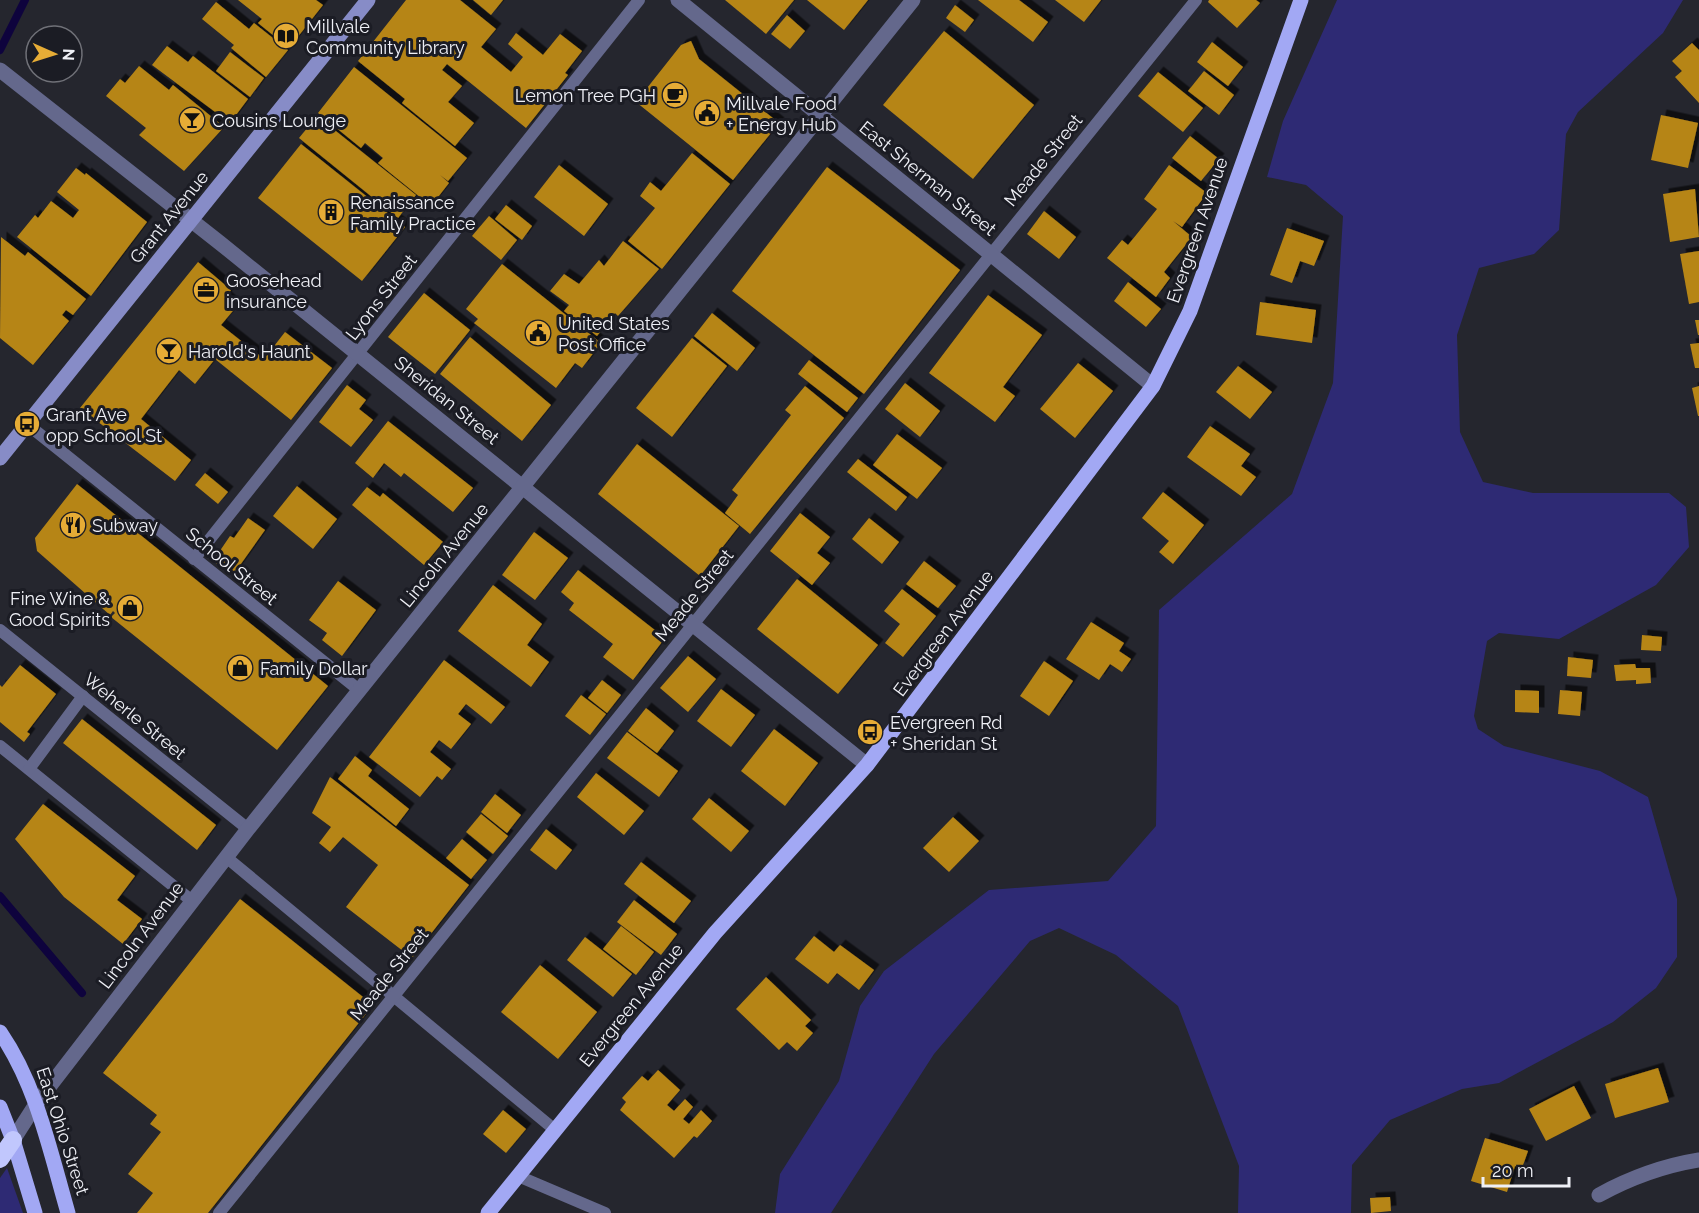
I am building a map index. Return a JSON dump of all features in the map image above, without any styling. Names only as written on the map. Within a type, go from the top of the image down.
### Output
[{"type":"highway","points":[[0,1159],[13,1140]]},
{"type":"main road","name":"Evergreen Avenue","points":[[488,1213],[715,933],[867,765],[1153,386],[1190,312],[1301,0]]},
{"type":"main road","name":"East Ohio Street","points":[[0,1032],[20,1060],[36,1104],[68,1213]]},
{"type":"main road","points":[[0,1107],[13,1140],[35,1213]]},
{"type":"street","name":"Grant Avenue","points":[[0,458],[368,0]]},
{"type":"street","name":"East Sherman Street","points":[[678,0],[1153,386]]},
{"type":"street","name":"Lincoln Avenue","points":[[13,1140],[36,1104],[226,856],[913,0]]},
{"type":"street","name":"Sheridan Street","points":[[0,70],[191,219],[867,765]]},
{"type":"street","points":[[1599,1195],[1633,1176],[1669,1165],[1699,1160]]},
{"type":"lane","name":"Lyons Street","points":[[194,559],[639,0]]},
{"type":"lane","name":"Meade Street","points":[[219,1213],[1196,0]]},
{"type":"lane","name":"School Street","points":[[27,424],[359,690]]},
{"type":"lane","name":"Weherle Street","points":[[0,630],[248,829]]},
{"type":"lane","points":[[29,769],[83,696]]},
{"type":"lane","points":[[0,746],[192,901]]},
{"type":"lane","points":[[226,856],[555,1130]]},
{"type":"lane","points":[[518,1176],[605,1213]]},
{"type":"shaded area","points":[[1337,0],[1683,0],[1663,33],[1578,112],[1566,134],[1559,230],[1534,254],[1479,268],[1457,335],[1460,432],[1483,482],[1533,493],[1669,493],[1686,507],[1689,547],[1656,585],[1559,639],[1499,633],[1487,641],[1474,716],[1478,729],[1504,746],[1600,771],[1648,797],[1677,899],[1677,957],[1656,988],[1613,1022],[1499,1083],[1462,1089],[1390,1120],[1352,1165],[1351,1213],[1238,1213],[1239,1166],[1178,1006],[1116,955],[1059,928],[1030,941],[934,1054],[831,1213],[775,1213],[780,1174],[839,1081],[860,1006],[884,971],[989,890],[1108,881],[1156,826],[1159,610],[1292,494],[1333,383],[1343,216],[1306,185],[1267,177],[1283,121]]},
{"type":"shaded area","points":[[7,1168],[23,1213],[0,1213],[0,1178]]},
{"type":"building","name":"Millvale Community Library","points":[[238,0],[316,0],[323,5],[289,48],[258,23],[262,19]]},
{"type":"building","points":[[406,0],[460,0],[496,29],[481,47],[511,72],[523,57],[508,44],[516,33],[543,55],[560,34],[582,51],[565,73],[568,75],[526,128],[447,64],[442,70],[462,86],[448,102],[474,123],[455,146],[402,103],[405,99],[358,61]]},
{"type":"building","points":[[473,0],[503,0],[491,15]]},
{"type":"building","points":[[725,0],[794,0],[766,34]]},
{"type":"building","points":[[807,0],[868,0],[844,30]]},
{"type":"building","points":[[978,0],[1019,0],[1048,22],[1033,42]]},
{"type":"building","points":[[1055,0],[1101,0],[1084,22]]},
{"type":"building","points":[[1209,0],[1256,0],[1260,3],[1237,28],[1208,2]]},
{"type":"building","points":[[216,2],[249,29],[254,23],[288,50],[266,77],[231,48],[234,45],[202,19]]},
{"type":"building","points":[[955,5],[974,20],[965,32],[946,18]]},
{"type":"building","points":[[787,15],[805,31],[790,49],[771,34]]},
{"type":"building","points":[[944,31],[1034,105],[973,179],[883,105]]},
{"type":"building","name":"Millvale Food + Energy Hub","points":[[691,41],[699,59],[779,123],[733,180],[636,102],[681,45]]},
{"type":"building","points":[[1212,42],[1243,67],[1228,86],[1197,62]]},
{"type":"building","points":[[1692,43],[1699,50],[1699,103],[1675,77],[1682,71],[1672,61]]},
{"type":"building","points":[[167,46],[188,62],[193,56],[248,99],[230,123],[152,65]]},
{"type":"building","points":[[230,52],[264,78],[250,97],[216,71]]},
{"type":"building","points":[[139,66],[169,90],[173,85],[224,127],[184,171],[139,135],[146,128],[106,96],[120,79],[125,83]]},
{"type":"building","points":[[354,67],[467,158],[448,181],[440,175],[449,183],[431,206],[378,163],[383,158],[365,143],[361,148],[318,113]]},
{"type":"building","points":[[1204,71],[1234,95],[1219,115],[1188,91]]},
{"type":"building","points":[[1158,72],[1203,108],[1183,132],[1138,96]]},
{"type":"building","points":[[1661,115],[1698,123],[1688,168],[1651,160]]},
{"type":"building","points":[[317,116],[416,195],[398,218],[299,138]]},
{"type":"building","points":[[1190,136],[1219,159],[1201,181],[1172,158]]},
{"type":"building","name":"Renaissance Family Practice","points":[[301,144],[405,227],[362,281],[258,198]]},
{"type":"building","points":[[692,153],[730,184],[662,269],[628,241],[655,208],[640,196],[650,182],[661,191]]},
{"type":"building","points":[[559,165],[608,204],[584,236],[534,197]]},
{"type":"building","points":[[1169,165],[1207,193],[1182,227],[1173,221],[1192,237],[1164,272],[1170,278],[1156,297],[1107,258],[1122,240],[1128,245],[1157,209],[1144,199]]},
{"type":"building","points":[[827,167],[960,270],[864,394],[732,291]]},
{"type":"building","points":[[76,168],[85,175],[86,173],[147,222],[91,296],[17,237],[35,215],[38,218],[51,201],[73,218],[79,210],[57,192]]},
{"type":"building","points":[[1695,189],[1699,237],[1670,242],[1663,194]]},
{"type":"building","points":[[506,205],[532,226],[522,240],[495,219]]},
{"type":"building","points":[[1044,211],[1076,237],[1059,259],[1027,234]]},
{"type":"building","points":[[489,216],[517,240],[501,260],[472,236]]},
{"type":"building","points":[[1287,228],[1324,241],[1314,266],[1300,261],[1292,283],[1270,275]]},
{"type":"building","points":[[1,237],[25,256],[28,252],[86,299],[73,315],[66,310],[62,315],[69,321],[33,365],[0,338]]},
{"type":"building","points":[[623,241],[659,269],[618,316],[615,313],[597,336],[564,311],[569,305],[550,291],[564,274],[579,284],[599,260],[604,266]]},
{"type":"building","points":[[1699,251],[1699,302],[1689,304],[1680,254]]},
{"type":"building","points":[[198,262],[231,290],[226,297],[237,306],[221,325],[264,359],[285,332],[332,368],[291,420],[215,359],[195,384],[179,370],[141,419],[191,460],[175,481],[80,408]]},
{"type":"building","name":"United States Post Office","points":[[502,264],[601,343],[582,368],[575,363],[556,388],[474,323],[478,319],[466,309]]},
{"type":"building","points":[[1128,282],[1161,309],[1146,327],[1114,301]]},
{"type":"building","points":[[424,293],[470,330],[435,374],[388,337]]},
{"type":"building","points":[[988,295],[1042,335],[1003,387],[1015,396],[995,422],[929,373]]},
{"type":"building","points":[[1260,302],[1316,310],[1312,343],[1256,335]]},
{"type":"building","points":[[712,313],[755,348],[737,371],[694,336]]},
{"type":"building","points":[[1695,320],[1699,320],[1699,335],[1698,335]]},
{"type":"building","points":[[470,337],[551,405],[522,441],[440,374]]},
{"type":"building","points":[[692,338],[727,366],[672,437],[636,408]]},
{"type":"building","points":[[1699,343],[1699,368],[1695,368],[1690,344]]},
{"type":"building","points":[[809,360],[858,398],[847,412],[798,374]]},
{"type":"building","points":[[1078,363],[1113,391],[1075,438],[1040,409]]},
{"type":"building","points":[[1238,366],[1272,392],[1250,419],[1216,392]]},
{"type":"building","points":[[905,383],[940,411],[920,437],[885,409]]},
{"type":"building","points":[[347,385],[366,400],[359,409],[373,420],[351,447],[319,422]]},
{"type":"building","points":[[805,386],[844,418],[750,534],[725,513],[738,495],[732,490],[791,415],[785,410]]},
{"type":"building","points":[[1699,386],[1699,416],[1698,416],[1692,388]]},
{"type":"building","points":[[388,421],[473,488],[453,512],[404,473],[401,477],[384,463],[373,478],[355,463]]},
{"type":"building","points":[[1210,426],[1250,454],[1241,466],[1256,477],[1241,496],[1187,457]]},
{"type":"building","points":[[897,434],[942,468],[917,499],[873,465]]},
{"type":"building","points":[[637,444],[739,526],[700,576],[598,494]]},
{"type":"building","points":[[858,459],[907,497],[896,511],[847,472]]},
{"type":"building","points":[[205,473],[228,492],[218,504],[195,485]]},
{"type":"building","points":[[77,484],[328,686],[277,750],[111,617],[115,613],[113,611],[110,615],[37,551],[35,538]]},
{"type":"building","points":[[297,486],[337,519],[313,549],[273,516]]},
{"type":"building","points":[[367,487],[380,497],[383,493],[443,542],[424,565],[352,505]]},
{"type":"building","points":[[1163,492],[1204,525],[1173,564],[1159,552],[1169,541],[1142,518]]},
{"type":"building","points":[[800,513],[830,537],[817,553],[830,563],[812,585],[770,551]]},
{"type":"building","points":[[248,518],[265,530],[233,575],[213,561],[230,536],[234,538]]},
{"type":"building","points":[[869,518],[899,542],[882,564],[852,539]]},
{"type":"building","points":[[534,532],[568,558],[535,600],[502,575]]},
{"type":"building","points":[[924,561],[956,586],[938,608],[906,584]]},
{"type":"building","points":[[578,570],[665,638],[633,680],[603,657],[613,644],[569,610],[574,603],[561,592]]},
{"type":"building","points":[[797,579],[878,645],[838,694],[757,629]]},
{"type":"building","points":[[338,581],[376,610],[342,656],[322,640],[327,633],[309,620]]},
{"type":"building","points":[[493,585],[542,624],[527,645],[549,662],[531,687],[458,631]]},
{"type":"building","points":[[902,589],[936,616],[903,657],[885,643],[900,624],[884,611]]},
{"type":"building","points":[[1091,622],[1124,643],[1119,651],[1131,659],[1122,672],[1110,664],[1099,680],[1066,659]]},
{"type":"building","points":[[1642,635],[1662,637],[1661,651],[1641,650]]},
{"type":"building","points":[[688,656],[716,679],[688,712],[660,688]]},
{"type":"building","points":[[1568,657],[1593,660],[1591,678],[1567,676]]},
{"type":"building","points":[[444,660],[505,707],[491,724],[466,704],[458,714],[471,724],[451,749],[439,740],[430,752],[451,769],[442,780],[437,776],[420,797],[369,757]]},
{"type":"building","points":[[1044,661],[1073,681],[1049,716],[1020,696]]},
{"type":"building","points":[[1635,664],[1636,668],[1650,668],[1651,683],[1636,684],[1636,680],[1616,681],[1614,665]]},
{"type":"building","points":[[20,665],[56,694],[27,732],[30,734],[24,742],[0,722],[0,685],[2,687]]},
{"type":"building","points":[[602,680],[621,695],[607,713],[588,698]]},
{"type":"building","points":[[721,689],[755,715],[731,747],[697,721]]},
{"type":"building","points":[[1515,690],[1539,691],[1539,713],[1515,712]]},
{"type":"building","points":[[1560,690],[1582,692],[1580,716],[1558,714]]},
{"type":"building","points":[[581,695],[606,714],[590,735],[565,716]]},
{"type":"building","points":[[646,708],[674,731],[657,753],[628,731]]},
{"type":"building","points":[[82,719],[216,825],[197,850],[63,743]]},
{"type":"building","points":[[774,729],[818,763],[785,806],[741,771]]},
{"type":"building","points":[[627,732],[678,771],[659,797],[607,758]]},
{"type":"building","points":[[355,756],[372,770],[368,776],[409,809],[396,826],[338,779]]},
{"type":"building","points":[[596,773],[644,811],[624,835],[577,797]]},
{"type":"building","points":[[330,777],[469,885],[412,958],[346,907],[378,865],[343,837],[330,852],[319,843],[331,827],[312,813]]},
{"type":"building","points":[[495,794],[521,815],[507,833],[481,812]]},
{"type":"building","points":[[709,798],[749,831],[731,852],[692,819]]},
{"type":"building","points":[[43,804],[135,876],[117,900],[142,919],[123,944],[64,897],[15,839]]},
{"type":"building","points":[[481,814],[508,836],[493,854],[466,832]]},
{"type":"building","points":[[953,817],[979,841],[949,872],[923,848]]},
{"type":"building","points":[[546,829],[572,850],[556,870],[530,850]]},
{"type":"building","points":[[462,839],[487,860],[471,879],[446,858]]},
{"type":"building","points":[[641,862],[691,901],[674,923],[624,884]]},
{"type":"building","points":[[240,899],[373,1005],[208,1213],[137,1213],[153,1193],[128,1174],[161,1132],[150,1124],[157,1115],[103,1073]]},
{"type":"building","points":[[634,900],[677,934],[661,955],[617,922]]},
{"type":"building","points":[[621,926],[654,952],[636,975],[603,949]]},
{"type":"building","points":[[814,936],[834,952],[840,945],[874,970],[859,990],[837,973],[828,984],[795,959]]},
{"type":"building","points":[[585,937],[632,974],[613,997],[567,960]]},
{"type":"building","points":[[540,965],[597,1012],[558,1059],[501,1012]]},
{"type":"building","points":[[766,977],[811,1020],[805,1026],[813,1033],[797,1051],[787,1042],[779,1050],[736,1009]]},
{"type":"building","points":[[1658,1068],[1669,1102],[1615,1118],[1605,1084]]},
{"type":"building","points":[[658,1070],[680,1090],[667,1105],[674,1111],[685,1099],[693,1107],[683,1119],[689,1124],[701,1110],[712,1121],[697,1138],[694,1136],[674,1158],[620,1110],[626,1102],[622,1098],[642,1076],[648,1081]]},
{"type":"building","points":[[1574,1086],[1591,1118],[1546,1141],[1529,1109]]},
{"type":"building","points":[[503,1110],[526,1129],[506,1153],[483,1134]]},
{"type":"building","points":[[1485,1138],[1528,1151],[1522,1168],[1515,1166],[1507,1192],[1471,1181]]},
{"type":"building","points":[[1390,1197],[1391,1211],[1371,1213],[1370,1198]]},
{"type":"waterway","points":[[0,50],[25,0]]},
{"type":"waterway","points":[[0,896],[82,993]]},
{"type":"place","name":"Millvale Community Library","points":[[286,36]]},
{"type":"place","name":"Lemon Tree PGH","points":[[675,95]]},
{"type":"place","name":"Millvale Food + Energy Hub","points":[[707,113]]},
{"type":"place","name":"Cousins Lounge","points":[[192,120]]},
{"type":"place","name":"Renaissance Family Practice","points":[[331,212]]},
{"type":"place","name":"Goosehead insurance","points":[[206,290]]},
{"type":"place","name":"United States Post Office","points":[[538,333]]},
{"type":"place","name":"Harold's Haunt","points":[[169,351]]},
{"type":"place","name":"Grant Ave opp School St","points":[[27,424]]},
{"type":"place","name":"Subway","points":[[73,525]]},
{"type":"place","name":"Fine Wine & Good Spirits","points":[[130,608]]},
{"type":"place","name":"Family Dollar","points":[[240,668]]},
{"type":"place","name":"Evergreen Rd + Sheridan St","points":[[870,732]]}]
